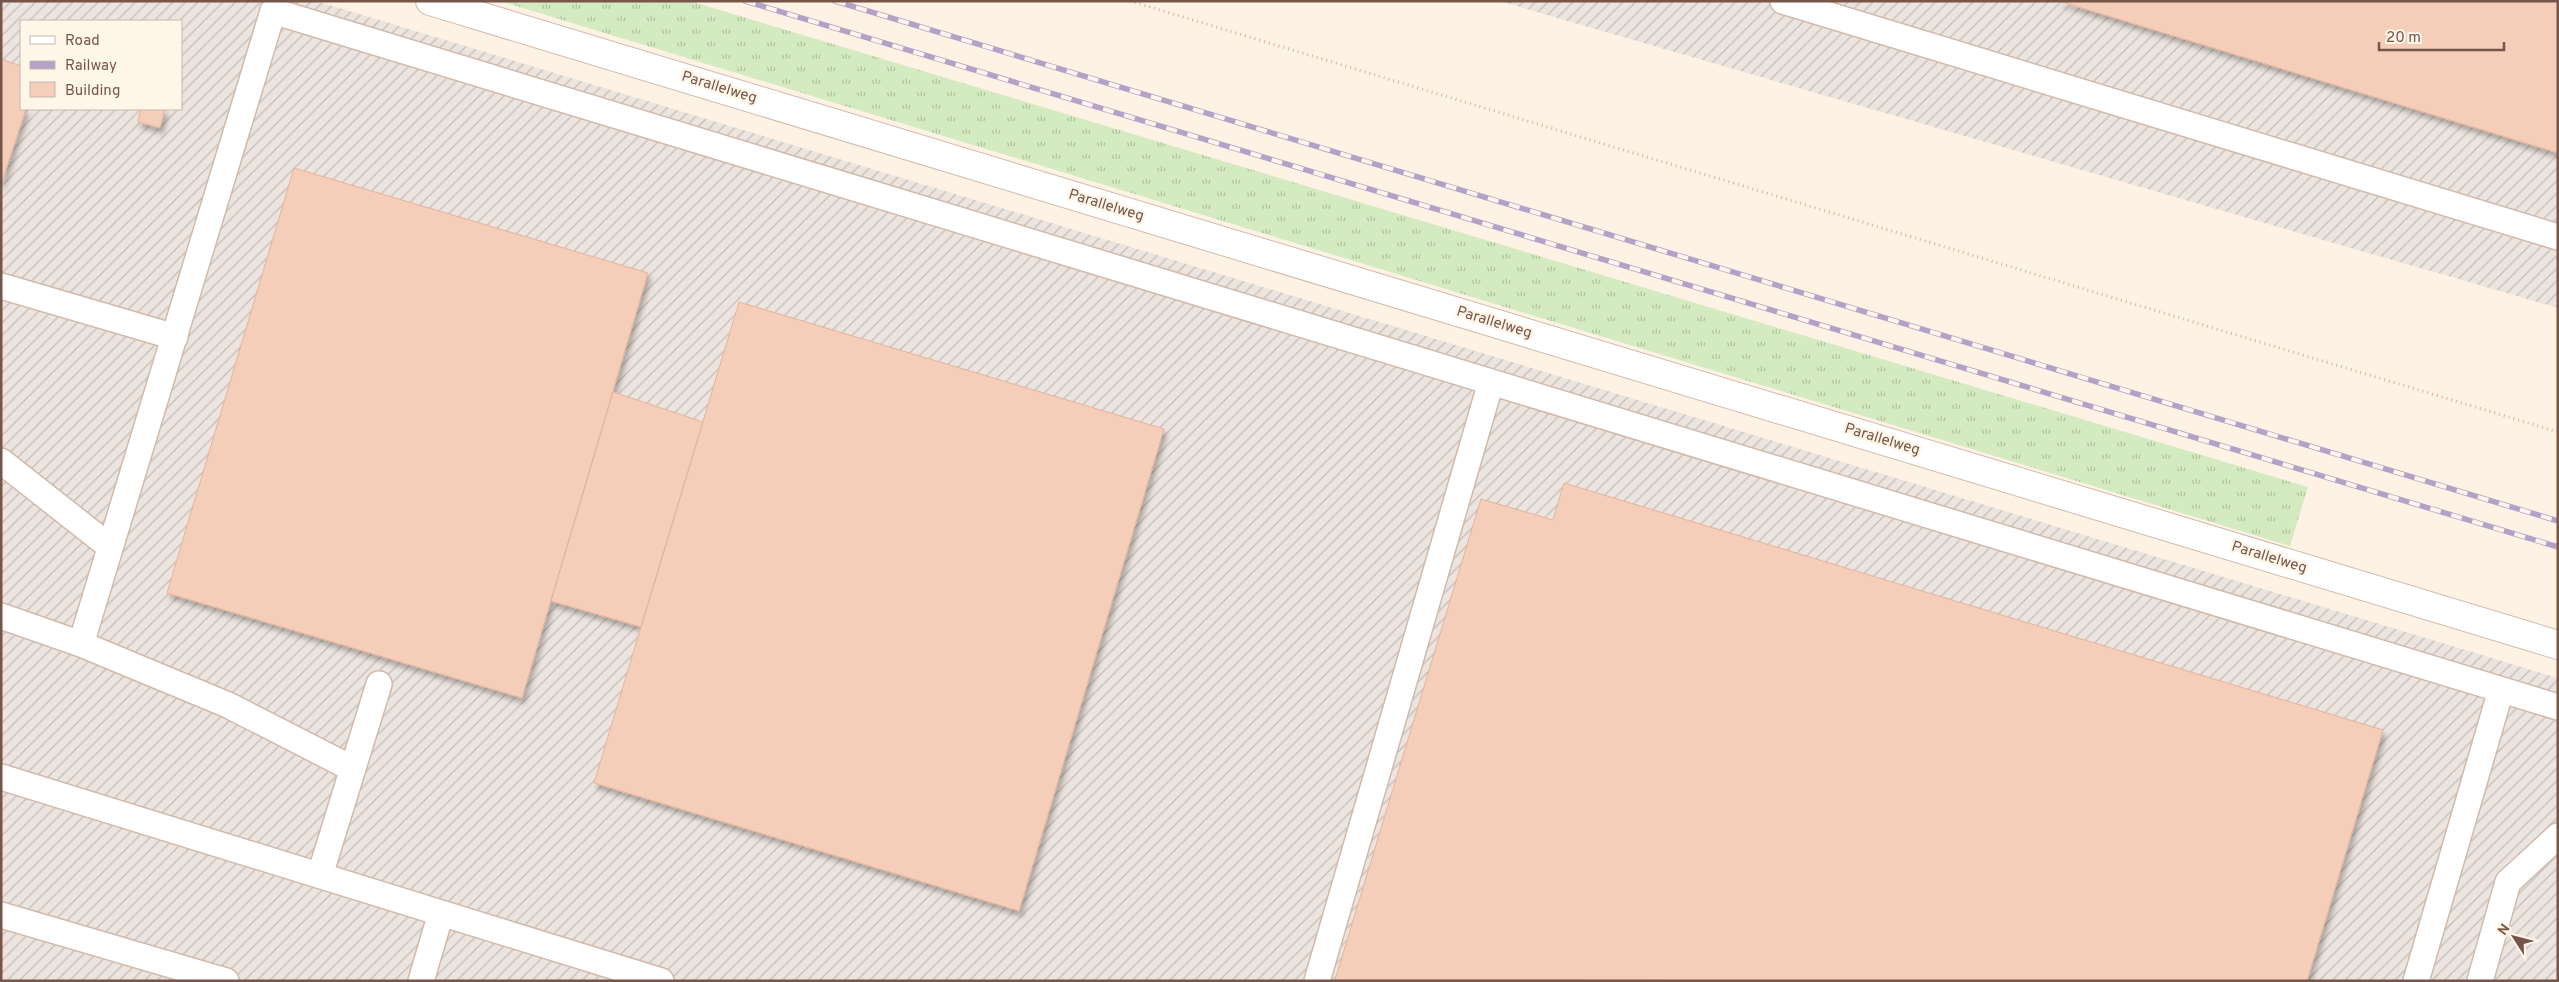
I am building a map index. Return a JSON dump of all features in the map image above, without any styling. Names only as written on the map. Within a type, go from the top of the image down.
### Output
[{"type":"street","name":"Parallelweg","points":[[430,1],[2558,645]]},
{"type":"lane","points":[[1784,1],[1812,5],[2558,237]]},
{"type":"lane","points":[[81,644],[273,11],[2558,707]]},
{"type":"lane","points":[[1,286],[174,337]]},
{"type":"lane","points":[[1316,981],[1491,382]]},
{"type":"lane","points":[[1,461],[110,547]]},
{"type":"lane","points":[[1,616],[81,644],[228,704],[353,769]]},
{"type":"lane","points":[[320,876],[379,684]]},
{"type":"lane","points":[[2416,981],[2501,690]]},
{"type":"lane","points":[[1,777],[661,981]]},
{"type":"lane","points":[[2480,981],[2508,882],[2558,836]]},
{"type":"lane","points":[[421,981],[441,913]]},
{"type":"lane","points":[[1,915],[226,981]]},
{"type":"path","points":[[1130,1],[2558,432]]},
{"type":"shaded area","points":[[1,1],[316,1],[2558,678],[2558,981],[1,981]]},
{"type":"shaded area","points":[[1499,1],[2558,1],[2558,308]]},
{"type":"green space","points":[[500,1],[690,1],[2308,487],[2290,546]]},
{"type":"building","points":[[2059,1],[2558,1],[2558,153]]},
{"type":"building","points":[[1,59],[20,66],[20,110],[26,110],[1,185]]},
{"type":"building","points":[[141,110],[165,110],[160,128],[138,122]]},
{"type":"building","points":[[294,168],[648,273],[522,698],[167,593]]},
{"type":"building","points":[[739,302],[1164,429],[1019,911],[594,783]]},
{"type":"building","points":[[613,392],[703,422],[641,627],[551,601]]},
{"type":"building","points":[[1564,483],[2383,730],[2307,981],[1335,980],[1481,499],[1553,520]]},
{"type":"railway","points":[[745,1],[2558,547]]},
{"type":"railway","points":[[835,1],[2558,521]]}]
